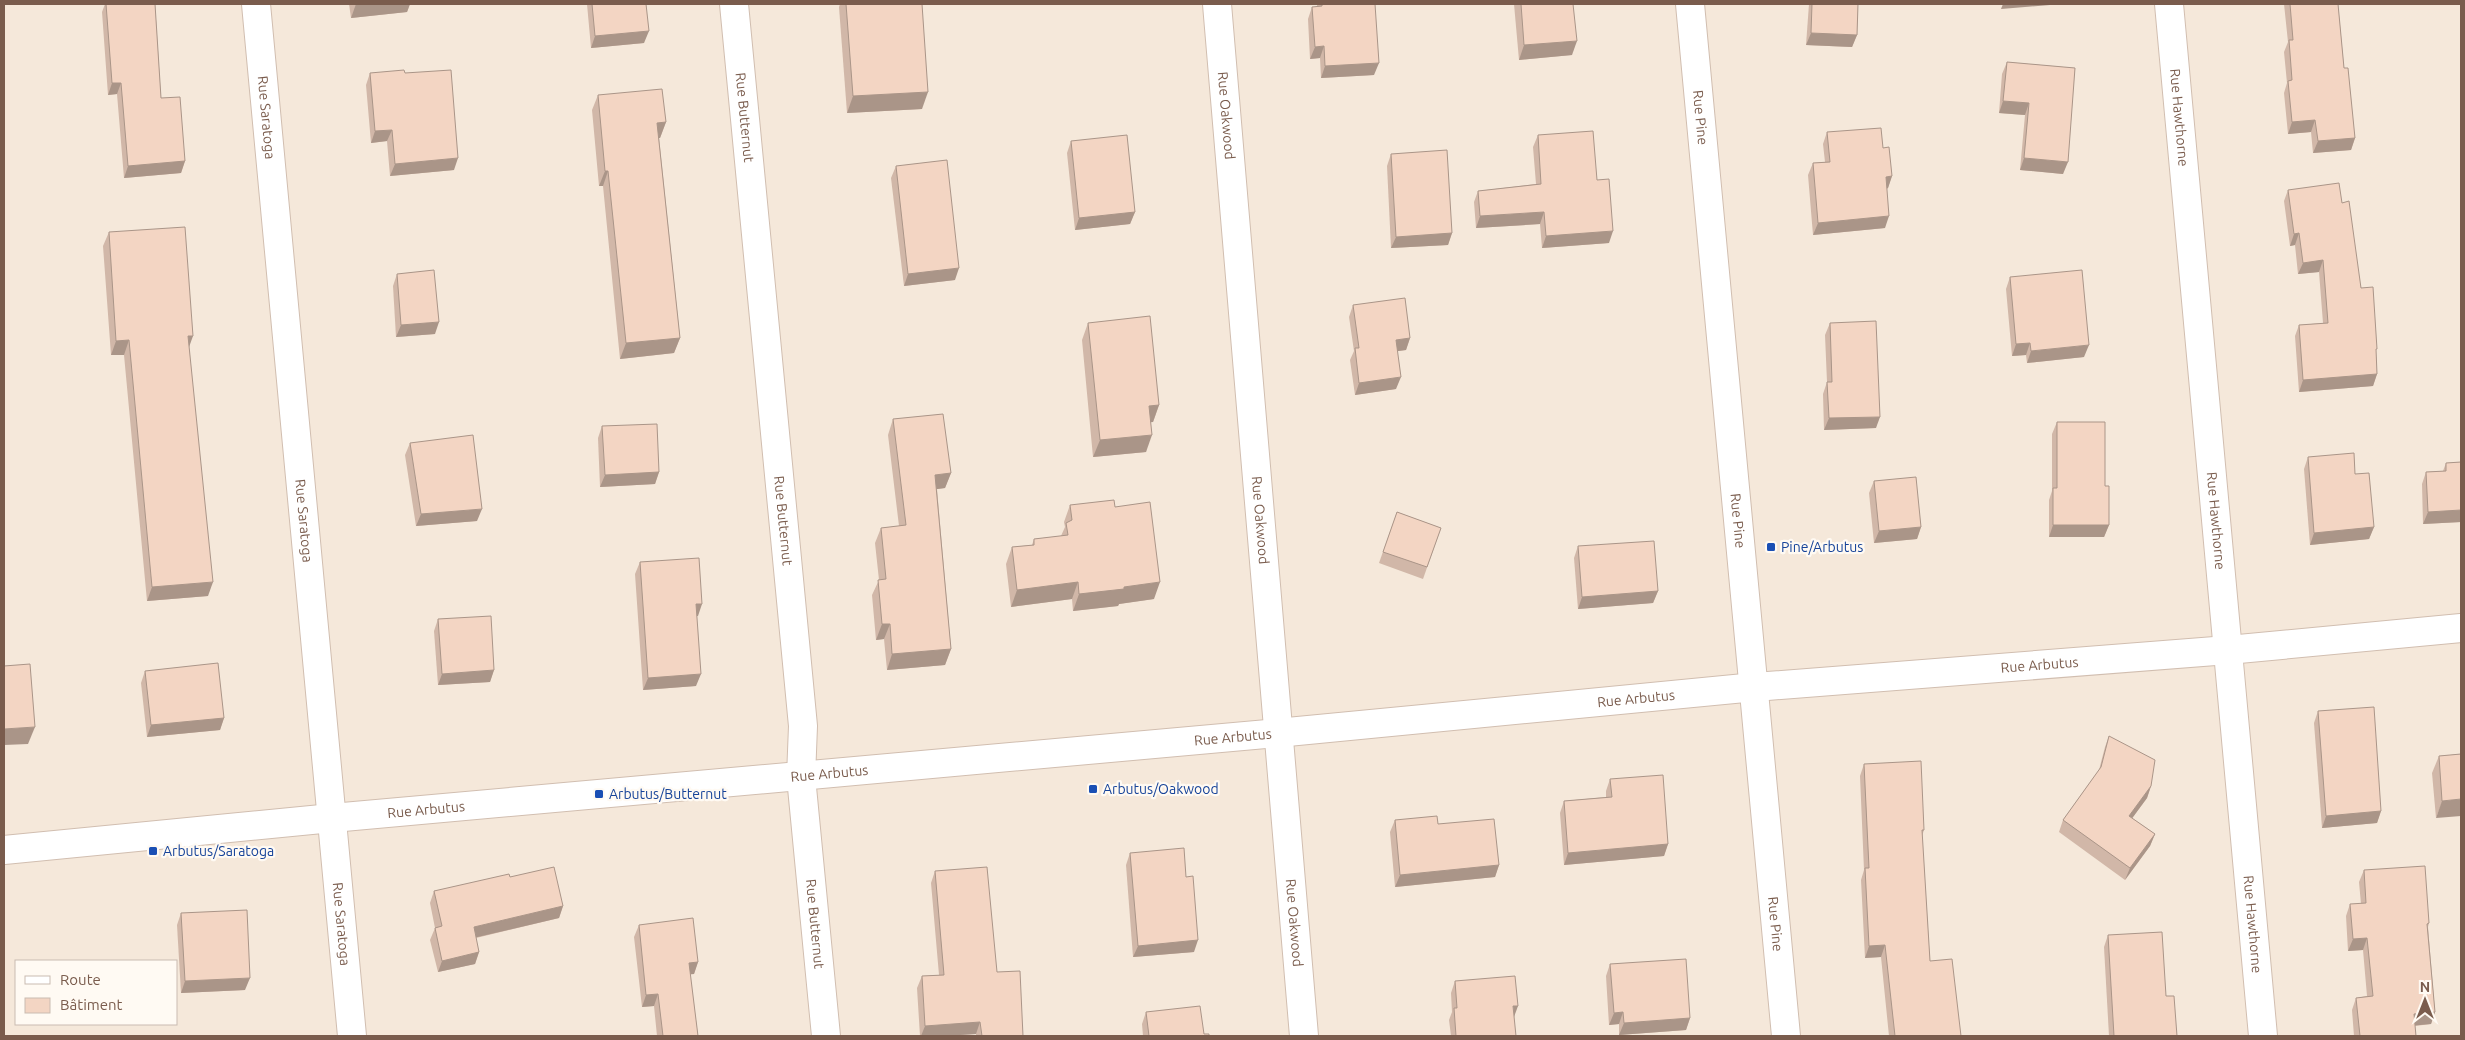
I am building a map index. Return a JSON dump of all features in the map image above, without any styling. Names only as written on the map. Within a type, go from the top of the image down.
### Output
[{"type":"street","name":"Rue Saratoga","points":[[256,4],[352,1036]]},
{"type":"street","name":"Rue Butternut","points":[[734,4],[803,726],[801,777],[826,1036]]},
{"type":"street","name":"Rue Oakwood","points":[[1216,4],[1304,1036]]},
{"type":"street","name":"Rue Pine","points":[[1690,4],[1786,1036]]},
{"type":"street","name":"Rue Hawthorne","points":[[2169,4],[2263,1036]]},
{"type":"street","name":"Rue Arbutus","points":[[4,850],[1755,687],[2228,650],[2461,628]]},
{"type":"shaded area","points":[[4,4],[2461,4],[2461,1036],[4,1036]]},
{"type":"building","points":[[106,4],[155,4],[161,98],[180,97],[185,161],[128,166],[121,83],[112,83]]},
{"type":"building","points":[[592,4],[646,4],[649,31],[595,36]]},
{"type":"building","points":[[846,4],[922,4],[928,92],[853,96]]},
{"type":"building","points":[[1322,4],[1375,4],[1379,63],[1325,66],[1324,46],[1315,47],[1312,7],[1322,6]]},
{"type":"building","points":[[1521,4],[1573,4],[1577,41],[1524,45]]},
{"type":"building","points":[[1812,4],[1858,4],[1857,35],[1811,33]]},
{"type":"building","points":[[2290,4],[2338,4],[2344,68],[2348,68],[2355,138],[2318,141],[2315,120],[2292,122],[2288,81],[2292,80],[2289,40],[2293,40]]},
{"type":"building","points":[[2007,62],[2075,68],[2068,162],[2024,158],[2029,103],[2003,101]]},
{"type":"building","points":[[404,70],[405,73],[451,70],[458,158],[395,164],[392,130],[375,131],[370,73]]},
{"type":"building","points":[[662,89],[666,122],[657,123],[680,338],[626,343],[608,171],[605,171],[598,95]]},
{"type":"building","points":[[1881,128],[1883,148],[1889,147],[1892,176],[1886,177],[1889,216],[1818,223],[1813,163],[1830,162],[1827,132]]},
{"type":"building","points":[[1593,131],[1597,180],[1609,179],[1613,231],[1546,236],[1544,212],[1480,216],[1478,191],[1541,184],[1538,135]]},
{"type":"building","points":[[1127,135],[1135,212],[1079,218],[1071,141]]},
{"type":"building","points":[[1447,150],[1452,233],[1396,237],[1391,154]]},
{"type":"building","points":[[947,160],[959,268],[908,274],[896,166]]},
{"type":"building","points":[[2339,183],[2342,203],[2349,201],[2361,288],[2373,287],[2377,374],[2303,380],[2299,325],[2328,323],[2323,260],[2303,263],[2299,233],[2294,234],[2288,190]]},
{"type":"building","points":[[185,227],[193,336],[188,336],[213,582],[152,587],[129,340],[116,341],[109,232]]},
{"type":"building","points":[[434,270],[439,322],[401,325],[397,274]]},
{"type":"building","points":[[2082,270],[2089,345],[2031,351],[2030,343],[2016,344],[2010,277]]},
{"type":"building","points":[[1405,298],[1410,338],[1396,340],[1401,377],[1359,383],[1355,348],[1359,348],[1353,305]]},
{"type":"building","points":[[1150,316],[1159,405],[1149,406],[1152,435],[1100,440],[1088,323]]},
{"type":"building","points":[[1876,321],[1880,417],[1829,418],[1827,382],[1832,382],[1830,323]]},
{"type":"building","points":[[943,414],[951,473],[935,475],[951,649],[892,654],[890,624],[882,624],[878,580],[886,579],[881,528],[906,525],[893,419]]},
{"type":"building","points":[[2057,422],[2105,422],[2105,486],[2109,486],[2109,525],[2053,525],[2053,488],[2057,488]]},
{"type":"building","points":[[657,424],[659,472],[605,475],[602,426]]},
{"type":"building","points":[[473,435],[482,509],[421,514],[410,443]]},
{"type":"building","points":[[2354,453],[2355,474],[2369,473],[2374,527],[2314,533],[2308,457]]},
{"type":"building","points":[[2461,462],[2461,510],[2428,512],[2426,472],[2446,471],[2446,463]]},
{"type":"building","points":[[1916,477],[1921,527],[1879,531],[1874,481]]},
{"type":"building","points":[[1114,500],[1115,507],[1150,502],[1160,582],[1124,587],[1124,589],[1079,594],[1078,582],[1017,590],[1012,547],[1034,545],[1034,539],[1068,535],[1066,523],[1072,520],[1070,505]]},
{"type":"building","points":[[1397,512],[1441,528],[1427,567],[1383,552]]},
{"type":"building","points":[[1654,541],[1658,591],[1582,597],[1578,546]]},
{"type":"building","points":[[699,558],[702,604],[696,604],[701,674],[648,678],[640,562]]},
{"type":"building","points":[[491,616],[494,670],[442,674],[438,619]]},
{"type":"building","points":[[218,663],[224,718],[151,725],[145,671]]},
{"type":"building","points":[[30,664],[35,727],[4,729],[4,666]]},
{"type":"building","points":[[2374,707],[2381,811],[2326,816],[2318,711]]},
{"type":"building","points":[[2109,736],[2155,760],[2151,786],[2129,816],[2155,834],[2130,868],[2063,820],[2101,767]]},
{"type":"building","points":[[2461,754],[2461,799],[2442,801],[2439,756]]},
{"type":"building","points":[[1921,761],[1924,830],[1922,830],[1930,961],[1952,959],[1961,1036],[1895,1036],[1885,945],[1869,946],[1865,868],[1869,868],[1864,764]]},
{"type":"building","points":[[1663,775],[1668,844],[1568,853],[1564,801],[1612,797],[1610,779]]},
{"type":"building","points":[[1437,816],[1438,824],[1494,819],[1499,865],[1400,875],[1395,820]]},
{"type":"building","points":[[1184,848],[1186,877],[1193,876],[1198,940],[1138,946],[1130,853]]},
{"type":"building","points":[[2425,866],[2429,923],[2427,924],[2435,1012],[2414,1014],[2416,1036],[2360,1036],[2356,998],[2373,996],[2367,938],[2353,939],[2350,904],[2366,903],[2364,870]]},
{"type":"building","points":[[554,867],[563,906],[474,927],[479,952],[442,961],[435,928],[442,926],[434,891],[509,874],[510,877]]},
{"type":"building","points":[[987,867],[997,972],[1020,971],[1023,1036],[982,1036],[980,1022],[925,1026],[922,976],[944,975],[935,871]]},
{"type":"building","points":[[247,910],[250,978],[185,981],[181,913]]},
{"type":"building","points":[[693,918],[698,962],[689,963],[698,1036],[663,1036],[658,994],[646,995],[639,925]]},
{"type":"building","points":[[2162,932],[2166,996],[2174,996],[2177,1036],[2114,1036],[2108,935]]},
{"type":"building","points":[[1686,959],[1690,1018],[1624,1023],[1623,1012],[1614,1013],[1610,964]]},
{"type":"building","points":[[1515,976],[1518,1006],[1513,1006],[1516,1036],[1456,1036],[1454,1008],[1457,1008],[1455,981]]},
{"type":"building","points":[[1200,1006],[1204,1034],[1209,1034],[1209,1036],[1149,1036],[1146,1012]]},
{"type":"place","name":"Pine/Arbutus","points":[[1771,547]]},
{"type":"place","name":"Arbutus/Oakwood","points":[[1093,789]]},
{"type":"place","name":"Arbutus/Butternut","points":[[599,794]]},
{"type":"place","name":"Arbutus/Saratoga","points":[[153,851]]}]
